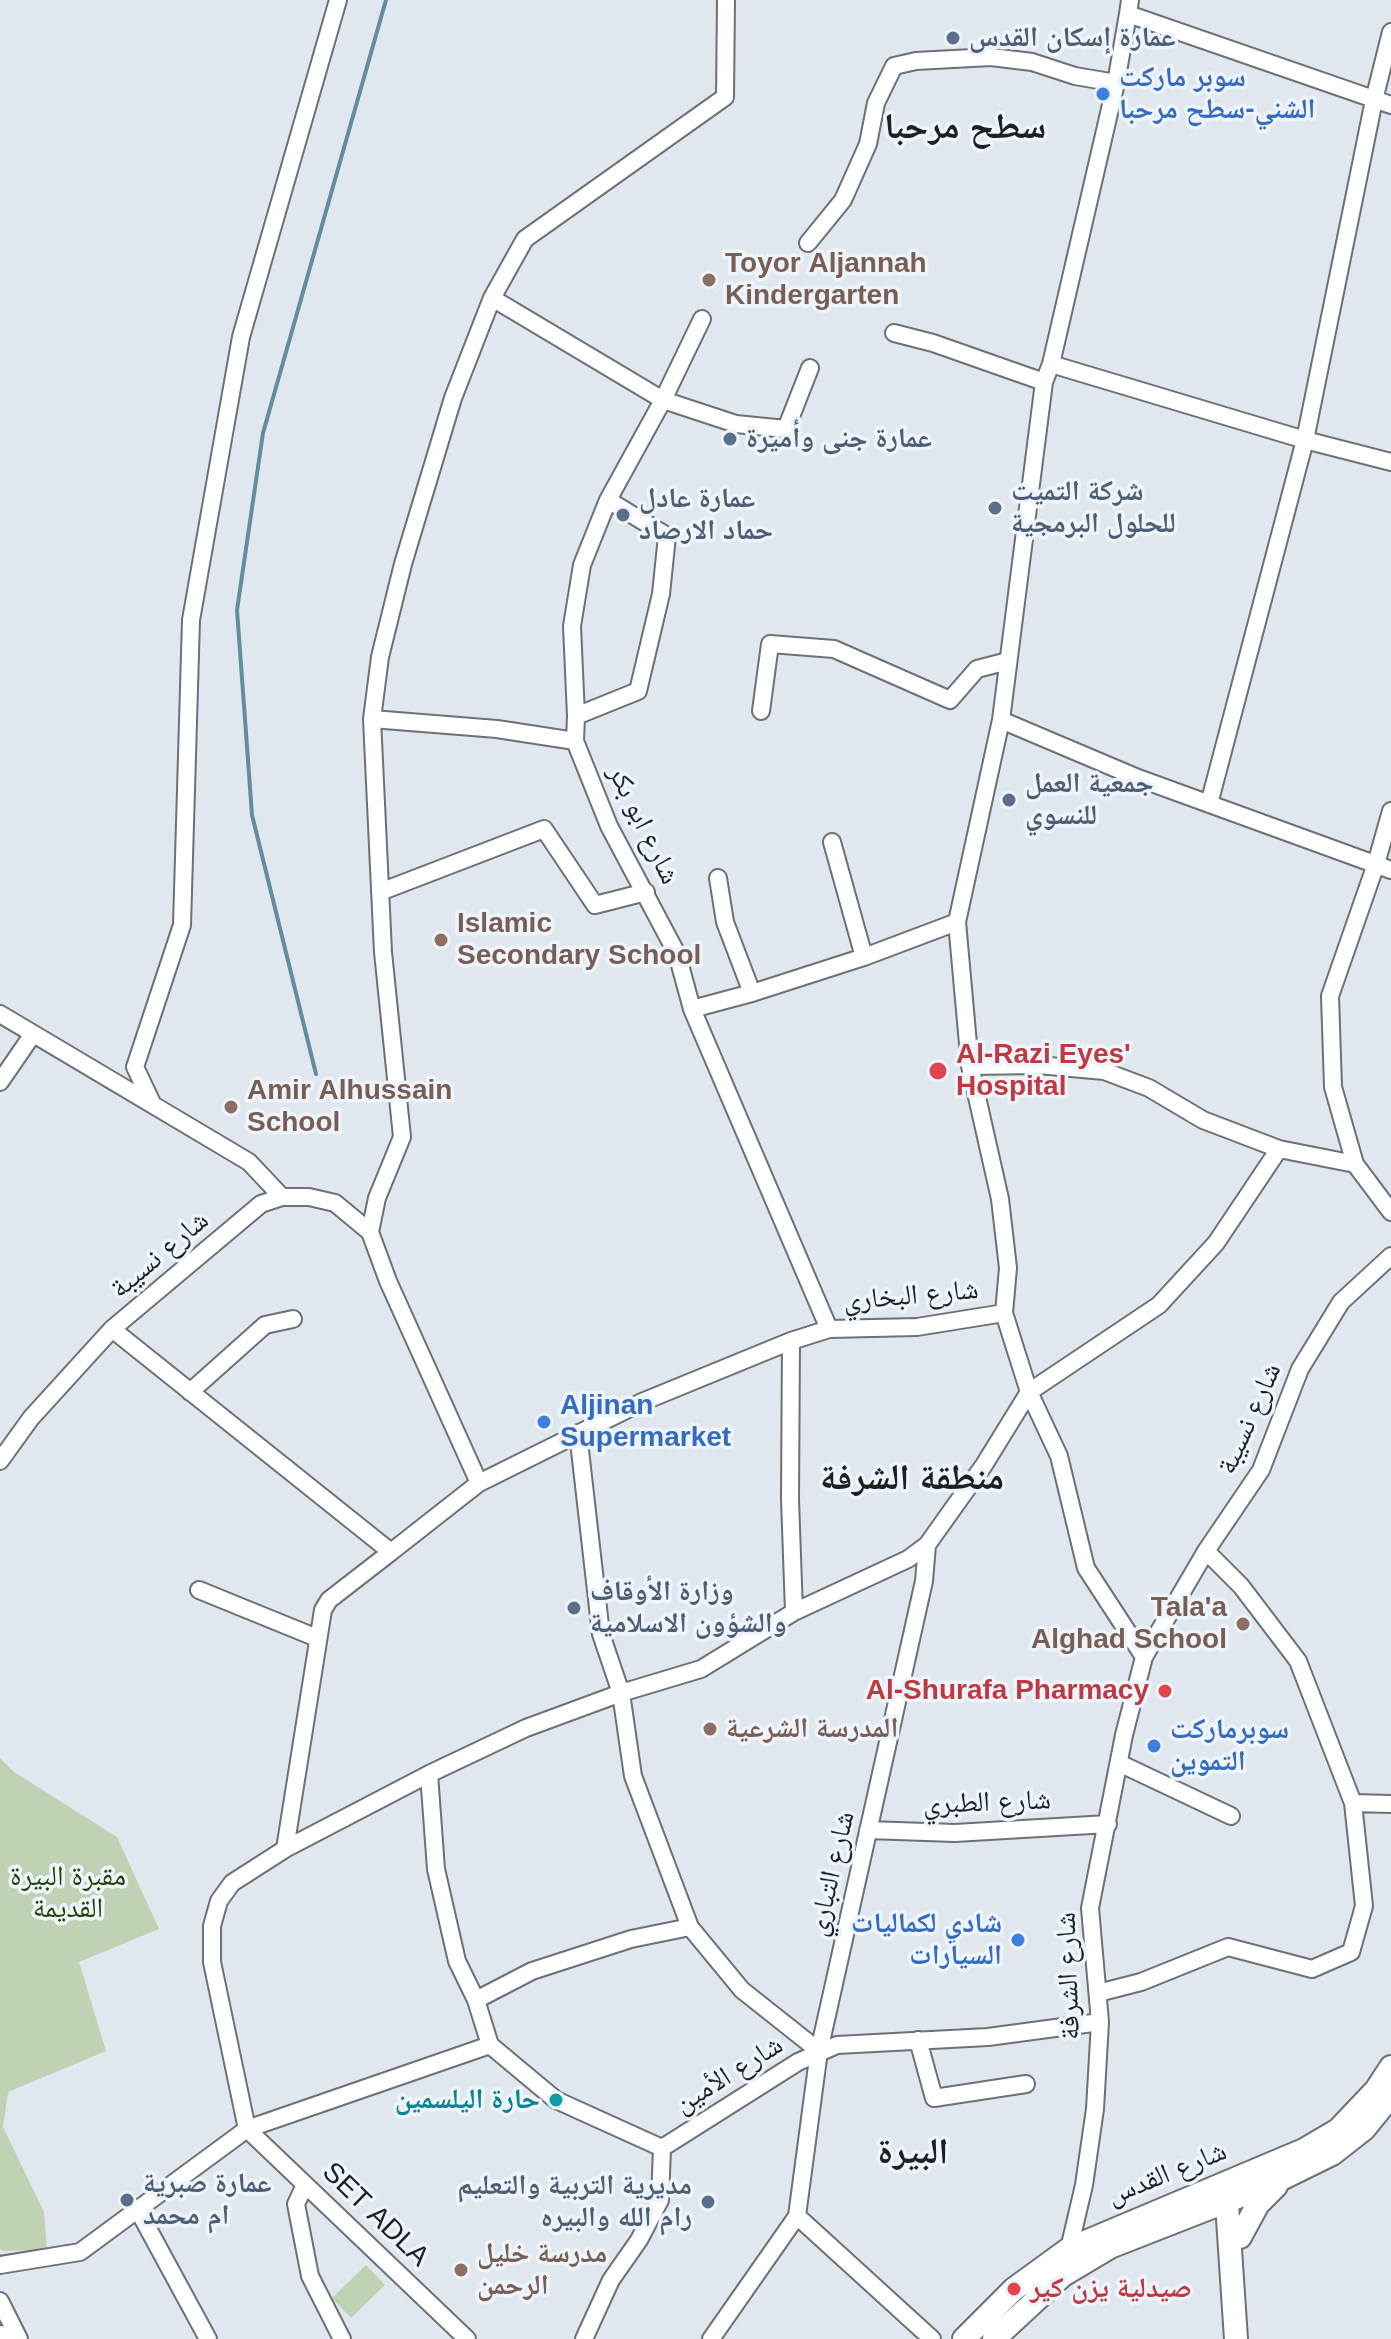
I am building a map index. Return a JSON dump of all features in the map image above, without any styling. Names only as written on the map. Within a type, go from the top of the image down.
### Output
[{"type":"main road","name":"شارع القدس","points":[[994,2339],[1063,2275],[1082,2263],[1110,2247],[1193,2213],[1338,2130],[1376,2090],[1391,2067]]},
{"type":"main road","name":"شارع القدس","points":[[964,2339],[1014,2289],[1069,2249],[1103,2233],[1227,2191],[1288,2175],[1332,2154],[1364,2129],[1391,2096]]},
{"type":"main road","points":[[1236,2339],[1236,2237],[1258,2204],[1288,2175]]},
{"type":"main road","points":[[1227,2191],[1236,2237],[1246,2339]]},
{"type":"main road","points":[[1193,2213],[1216,2223],[1236,2237]]},
{"type":"street","points":[[153,1105],[135,1067],[182,925],[191,620],[241,337],[338,0]]},
{"type":"street","points":[[370,1232],[377,1198],[402,1137],[383,952],[372,719],[380,657],[403,564],[453,398],[492,298],[525,239],[725,97],[726,0]]},
{"type":"street","points":[[1004,1313],[1008,1268],[1000,1199],[970,1066],[957,922],[1001,720],[1044,382],[1051,364],[1116,83],[1129,7],[1391,105]]},
{"type":"street","points":[[1209,804],[1305,440],[1374,100],[1391,32]]},
{"type":"street","points":[[808,243],[843,200],[868,144],[876,103],[894,66],[916,61],[991,57],[1032,62],[1075,76],[1116,83]]},
{"type":"street","points":[[492,298],[663,400],[736,424],[786,429],[810,368]]},
{"type":"street","name":"شارع ابو بكر","points":[[692,1009],[677,954],[609,826],[575,741],[572,626],[582,565],[608,500],[663,400],[702,319]]},
{"type":"street","points":[[894,333],[933,343],[1044,382]]},
{"type":"street","points":[[1051,364],[1305,440],[1391,462]]},
{"type":"street","points":[[576,716],[638,691],[661,594],[667,536],[608,500]]},
{"type":"street","points":[[761,711],[770,644],[834,649],[950,700],[977,669],[1008,661]]},
{"type":"street","points":[[372,719],[497,729],[575,741]]},
{"type":"street","points":[[1001,720],[1138,778],[1383,867]]},
{"type":"street","points":[[1391,811],[1383,867],[1330,996],[1333,1087],[1355,1164],[1391,1212]]},
{"type":"street","points":[[380,892],[544,829],[595,905],[646,892]]},
{"type":"street","points":[[832,842],[864,957]]},
{"type":"street","points":[[718,878],[725,922],[752,993]]},
{"type":"street","points":[[692,1009],[864,957],[957,922]]},
{"type":"street","name":"شارع البخاري","points":[[692,1009],[829,1329],[917,1327],[1004,1313],[1029,1392],[1059,1456],[1086,1568],[1144,1657]]},
{"type":"street","points":[[0,1014],[249,1162],[282,1197],[309,1197],[335,1203],[370,1232],[388,1281],[479,1483]]},
{"type":"street","points":[[0,1082],[33,1034]]},
{"type":"street","points":[[970,1066],[1038,1065],[1104,1071],[1149,1088],[1203,1120],[1279,1149],[1355,1164]]},
{"type":"street","points":[[247,2129],[212,1962],[212,1926],[219,1901],[232,1883],[285,1849],[429,1774],[526,1728],[621,1693],[701,1669],[794,1612],[908,1559],[927,1545],[984,1465],[1029,1392],[1159,1305],[1216,1243],[1279,1149]]},
{"type":"street","name":"شارع نسيبة","points":[[282,1197],[261,1204],[112,1329],[391,1552]]},
{"type":"street","name":"شارع نسيبة","points":[[1144,1657],[1206,1551],[1261,1470],[1300,1369],[1341,1302],[1391,1256]]},
{"type":"street","points":[[190,1392],[265,1325],[293,1319]]},
{"type":"street","points":[[0,1461],[31,1418],[112,1329]]},
{"type":"street","points":[[285,1849],[317,1638],[323,1610],[329,1600],[479,1483],[642,1402],[791,1341],[829,1329]]},
{"type":"street","points":[[791,1341],[790,1499],[794,1612]]},
{"type":"street","points":[[578,1433],[601,1634],[621,1693]]},
{"type":"street","name":"شارع التباري","points":[[797,2216],[819,2051],[924,1581],[927,1545]]},
{"type":"street","points":[[1098,1993],[1141,1982],[1228,1947],[1312,1969],[1351,1952],[1364,1906],[1353,1803],[1298,1661],[1241,1586],[1206,1551]]},
{"type":"street","points":[[199,1590],[317,1638]]},
{"type":"street","name":"شارع الشرفة","points":[[1069,2249],[1093,2131],[1100,2022],[1090,1908],[1144,1657]]},
{"type":"street","name":"شارع الأمين","points":[[490,2045],[556,2100],[662,2148],[819,2051],[742,1990],[690,1927],[633,1776],[621,1693]]},
{"type":"street","points":[[1119,1763],[1231,1816]]},
{"type":"street","points":[[0,2265],[80,2252],[247,2129],[490,2045],[476,2000],[457,1961],[436,1869],[429,1774]]},
{"type":"street","points":[[1353,1803],[1391,1804]]},
{"type":"street","name":"شارع الطبري","points":[[868,1830],[955,1833],[1108,1824]]},
{"type":"street","points":[[476,2000],[532,1971],[631,1939],[690,1927]]},
{"type":"street","points":[[819,2051],[837,2045],[988,2037],[1100,2022]]},
{"type":"street","points":[[918,2040],[934,2098],[1026,2084]]},
{"type":"street","name":"SET ADLA","points":[[247,2129],[467,2339]]},
{"type":"street","points":[[584,2339],[611,2280],[639,2240],[660,2200],[662,2148]]},
{"type":"street","points":[[305,2185],[296,2204],[310,2276],[342,2339]]},
{"type":"street","points":[[1084,2185],[1086,2225],[1092,2232],[1103,2233]]},
{"type":"street","points":[[138,2210],[208,2339]]},
{"type":"street","points":[[711,2339],[797,2216],[932,2339]]},
{"type":"street","points":[[0,2301],[19,2339]]},
{"type":"street","points":[[0,2334],[5,2339]]},
{"type":"green space","name":"مقبرة البيرة القديمة","points":[[0,1758],[14,1772],[117,1837],[159,1929],[79,1962],[106,2051],[8,2092],[3,2127],[44,2212],[47,2250],[0,2249]]},
{"type":"green space","points":[[366,2265],[385,2285],[351,2318],[332,2298]]},
{"type":"waterway","points":[[316,1074],[252,815],[237,610],[263,433],[386,0]]},
{"type":"place","name":"عمارة إسكان القدس","points":[[953,38]]},
{"type":"place","name":"سوبر ماركت الشني-سطح مرحبا","points":[[1103,94]]},
{"type":"place","name":"Toyor Aljannah Kindergarten","points":[[709,280]]},
{"type":"place","name":"عمارة جنى وأميرة","points":[[730,439]]},
{"type":"place","name":"شركة التميت للحلول البرمجية","points":[[995,508]]},
{"type":"place","name":"عمارة عادل حماد الارصاد","points":[[623,515]]},
{"type":"place","name":"جمعية العمل للنسوي","points":[[1009,800]]},
{"type":"place","name":"Islamic Secondary School","points":[[441,940]]},
{"type":"place","name":"Al-Razi Eyes' Hospital","points":[[938,1071]]},
{"type":"place","name":"Amir Alhussain School","points":[[231,1107]]},
{"type":"place","name":"Aljinan Supermarket","points":[[544,1422]]},
{"type":"place","name":"وزارة الأوقاف والشؤون الاسلامية","points":[[574,1608]]},
{"type":"place","name":"Tala'a Alghad School","points":[[1243,1624]]},
{"type":"place","name":"Al-Shurafa Pharmacy","points":[[1165,1691]]},
{"type":"place","name":"المدرسة الشرعية","points":[[710,1729]]},
{"type":"place","name":"سوبرماركت التموين","points":[[1154,1746]]},
{"type":"place","name":"شادي لكماليات السيارات","points":[[1018,1940]]},
{"type":"place","name":"حارة اليلسمين","points":[[556,2100]]},
{"type":"place","name":"عمارة صبرية ام محمد","points":[[127,2200]]},
{"type":"place","name":"مديرية التربية والتعليم رام الله والبيره","points":[[708,2202]]},
{"type":"place","name":"مدرسة خليل الرحمن","points":[[461,2270]]},
{"type":"place","name":"صيدلية يزن كير","points":[[1014,2289]]},
{"type":"district","name":"سطح مرحبا","points":[[965,128]]},
{"type":"district","name":"منطقة الشرفة","points":[[912,1479]]},
{"type":"district","name":"البيرة","points":[[913,2153]]}]
